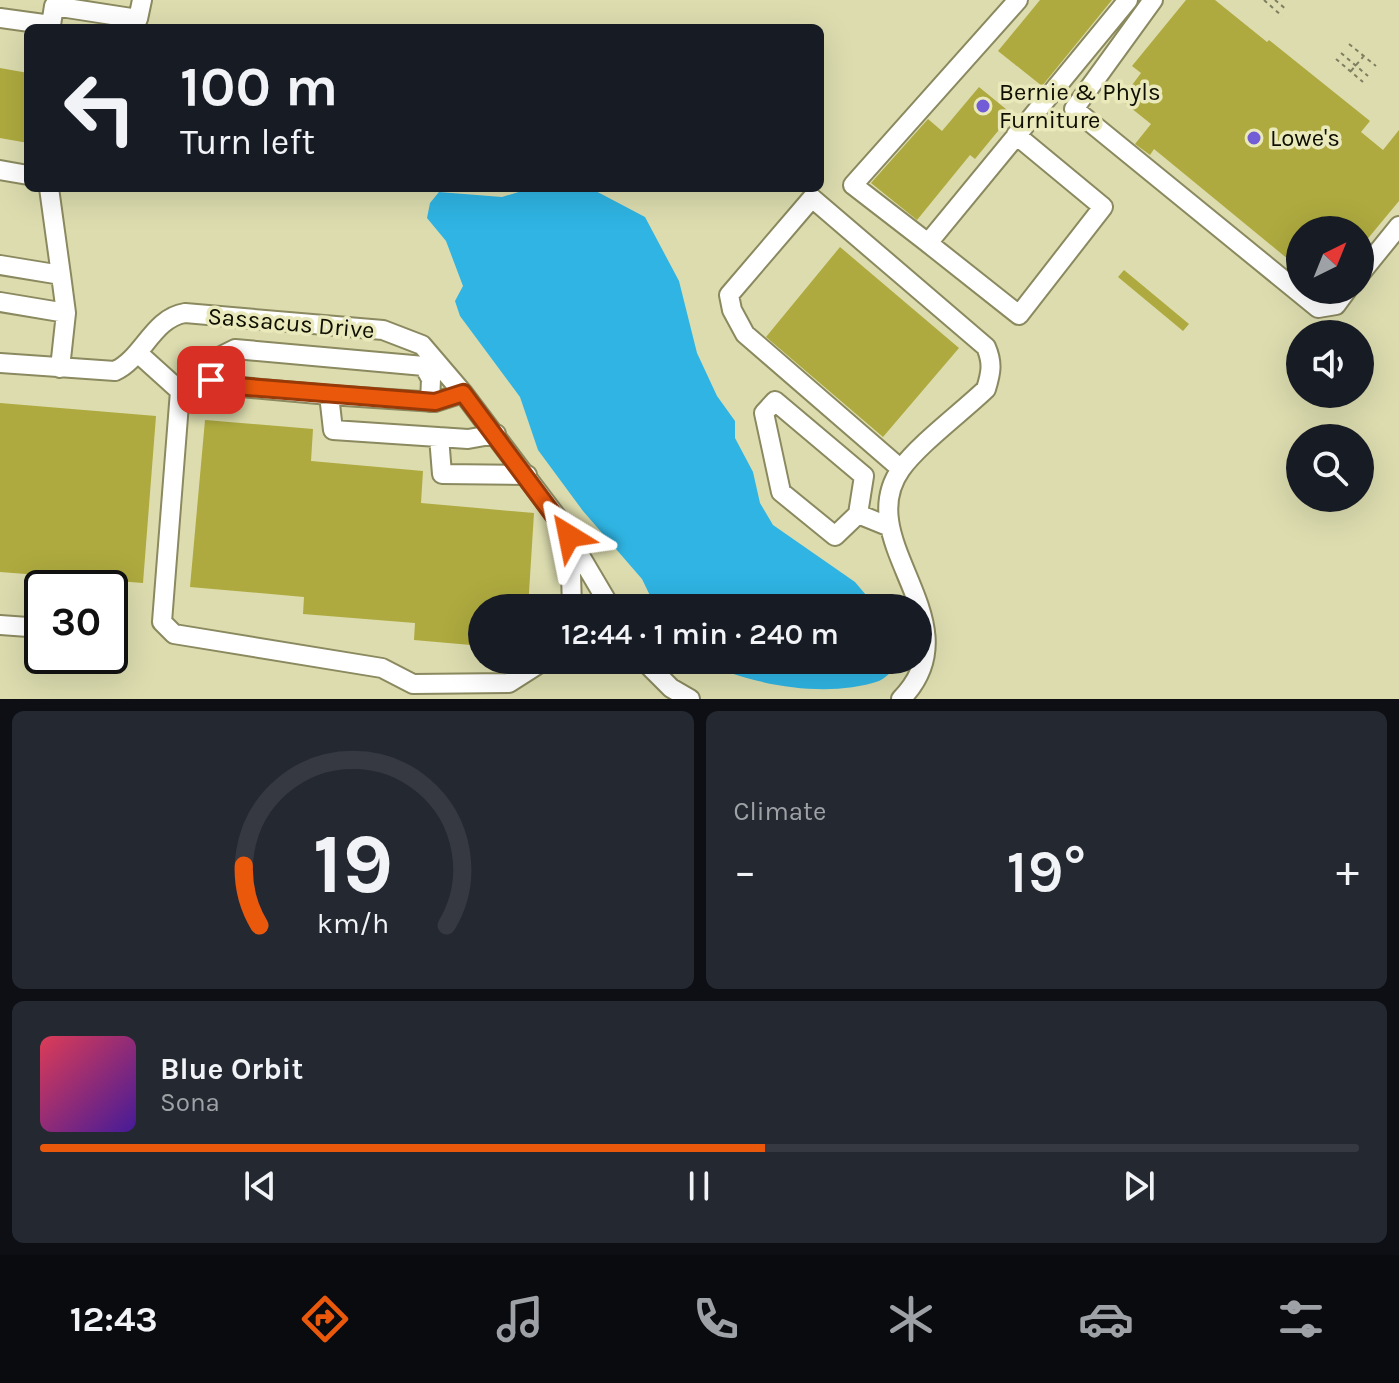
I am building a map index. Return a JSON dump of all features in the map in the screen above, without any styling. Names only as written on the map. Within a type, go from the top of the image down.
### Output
[{"type":"street","points":[[51,24],[54,6],[138,19],[142,0]]},
{"type":"street","points":[[1016,135],[1103,207],[1019,315],[853,185],[1018,0]]},
{"type":"street","points":[[928,243],[1128,0]]},
{"type":"street","points":[[1153,0],[1074,109],[1286,282]]},
{"type":"street","points":[[0,18],[44,24]]},
{"type":"street","points":[[0,170],[24,174]]},
{"type":"street","points":[[50,192],[66,313],[60,368]]},
{"type":"street","points":[[901,469],[745,334],[732,310],[729,295],[812,198],[986,347],[990,356],[991,374],[986,389],[901,469],[888,503],[890,527],[916,594],[926,638],[921,668],[901,699]]},
{"type":"street","points":[[1374,257],[1399,226]]},
{"type":"street","points":[[0,265],[61,275]]},
{"type":"street","points":[[0,302],[66,313]]},
{"type":"street","points":[[1313,304],[1318,308],[1337,304]]},
{"type":"street","name":"Sassacus Drive","points":[[0,363],[115,371],[139,354],[164,323],[185,313],[383,330],[422,345],[463,393],[527,475],[569,536],[603,594]]},
{"type":"street","points":[[211,384],[215,359],[235,349],[361,359],[424,366],[431,379],[430,402]]},
{"type":"street","points":[[139,354],[180,391]]},
{"type":"street","points":[[180,391],[211,384],[430,402],[463,393]]},
{"type":"street","points":[[180,391],[162,622],[174,634],[382,668],[413,684],[509,683],[523,674]]},
{"type":"street","points":[[329,395],[333,430],[468,439],[496,434]]},
{"type":"street","points":[[775,401],[864,476],[858,514],[835,536],[781,492],[764,413],[775,401]]},
{"type":"street","points":[[439,437],[442,474],[527,475]]},
{"type":"street","points":[[858,514],[890,527]]},
{"type":"street","points":[[569,536],[571,594]]},
{"type":"street","points":[[0,625],[24,627]]},
{"type":"street","points":[[657,674],[671,688],[690,699]]},
{"type":"path","points":[[1264,0],[1282,16]]},
{"type":"path","points":[[1270,6],[1275,0],[1287,10]]},
{"type":"path","points":[[1349,44],[1376,66]]},
{"type":"path","points":[[1341,53],[1368,76]]},
{"type":"path","points":[[1351,71],[1363,56]]},
{"type":"path","points":[[1336,59],[1363,82]]},
{"type":"water","points":[[439,192],[502,197],[519,192],[598,192],[645,217],[679,281],[697,353],[717,396],[735,421],[735,438],[753,472],[760,503],[773,525],[855,582],[865,594],[649,594],[642,579],[583,511],[538,450],[520,397],[460,316],[455,301],[463,286],[446,241],[427,218],[430,203]]},
{"type":"water","points":[[735,674],[888,674],[879,681],[835,689],[788,687]]},
{"type":"building","points":[[1040,0],[1112,0],[1042,86],[998,51]]},
{"type":"building","name":"Lowe's","points":[[1186,0],[1215,0],[1370,121],[1361,132],[1383,150],[1399,130],[1399,201],[1374,231],[1374,216],[1286,216],[1286,257],[1154,149],[1150,155],[1135,144],[1151,124],[1121,100],[1141,73],[1132,66]]},
{"type":"building","points":[[0,68],[24,72],[24,142],[0,138]]},
{"type":"building","points":[[979,87],[1012,114],[975,159],[970,155],[917,220],[871,183],[928,119],[942,131]]},
{"type":"building","points":[[840,247],[959,348],[883,437],[766,337]]},
{"type":"building","points":[[1124,270],[1189,324],[1183,331],[1118,277]]},
{"type":"building","points":[[0,403],[156,416],[143,583],[128,582],[128,570],[0,572]]},
{"type":"building","points":[[205,420],[313,429],[311,461],[423,471],[421,503],[534,513],[529,594],[468,594],[468,645],[414,640],[415,623],[303,614],[304,597],[190,587]]},
{"type":"place","name":"Bernie & Phyls Furniture","points":[[983,106]]},
{"type":"place","name":"Lowe's","points":[[1254,138]]},
{"type":"route","points":[[211,380],[211,384],[435,402],[463,393],[569,536]]}]
